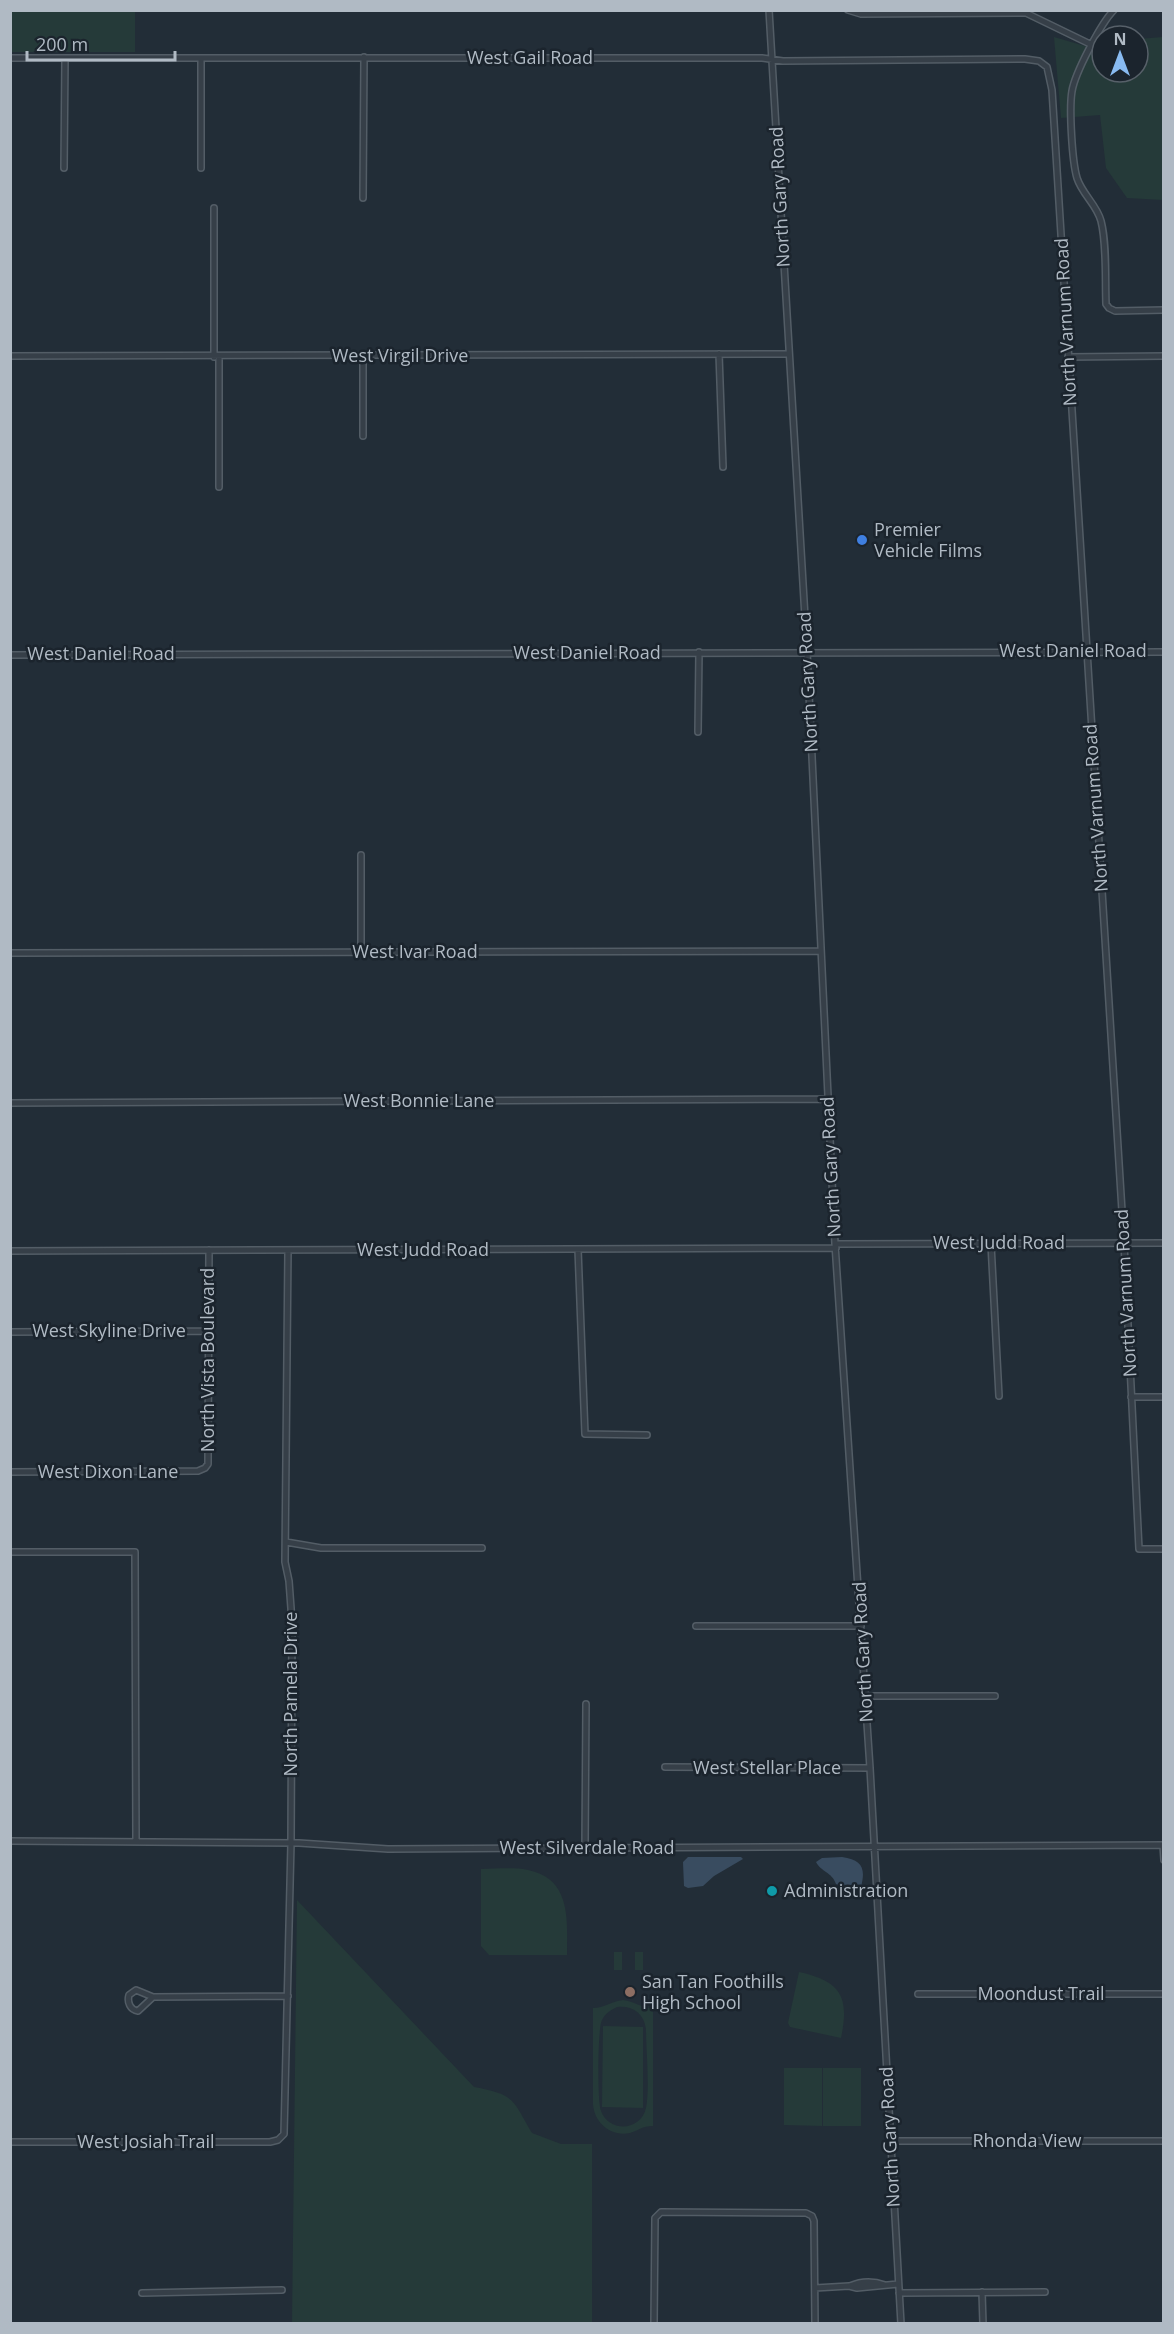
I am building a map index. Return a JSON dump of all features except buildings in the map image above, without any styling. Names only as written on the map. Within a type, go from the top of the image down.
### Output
[{"type":"street","name":"North Gary Road","points":[[769,10],[807,651],[836,1246],[866,1696],[901,2324]]},
{"type":"street","points":[[848,10],[861,14],[1026,13],[1090,44]]},
{"type":"street","points":[[1103,24],[1114,10]]},
{"type":"street","points":[[1090,50],[1072,92],[1075,168],[1080,186],[1102,224],[1106,304],[1115,310],[1164,310]]},
{"type":"street","name":"West Gail Road","points":[[10,58],[364,57],[772,59],[783,61],[1025,59],[1039,62],[1047,67]]},
{"type":"street","points":[[363,198],[364,57]]},
{"type":"street","points":[[64,168],[65,58]]},
{"type":"street","points":[[201,58],[201,168]]},
{"type":"street","name":"North Varnum Road","points":[[1047,67],[1052,90],[1124,1243],[1139,1549],[1164,1549]]},
{"type":"street","points":[[214,208],[219,487]]},
{"type":"street","points":[[719,354],[723,467]]},
{"type":"street","name":"West Virgil Drive","points":[[10,356],[789,354]]},
{"type":"street","points":[[363,356],[363,436]]},
{"type":"street","points":[[1068,357],[1164,356]]},
{"type":"street","name":"West Daniel Road","points":[[10,655],[807,651],[1164,652]]},
{"type":"street","points":[[698,732],[699,652]]},
{"type":"street","points":[[361,855],[361,952]]},
{"type":"street","name":"West Ivar Road","points":[[10,953],[820,951]]},
{"type":"street","name":"West Bonnie Lane","points":[[10,1103],[828,1099]]},
{"type":"street","name":"West Judd Road","points":[[10,1251],[578,1249],[1164,1243]]},
{"type":"street","points":[[991,1244],[999,1396]]},
{"type":"street","points":[[578,1249],[585,1434],[647,1435]]},
{"type":"street","name":"North Vista Boulevard","points":[[206,1468],[208,1464],[209,1250]]},
{"type":"street","name":"North Pamela Drive","points":[[280,2138],[284,2134],[285,2125],[291,1843],[292,1622],[285,1562],[288,1250]]},
{"type":"street","name":"West Skyline Drive","points":[[10,1332],[208,1330]]},
{"type":"street","points":[[1131,1397],[1164,1397]]},
{"type":"street","name":"West Dixon Lane","points":[[10,1472],[198,1472],[206,1468]]},
{"type":"street","points":[[286,1542],[321,1548],[482,1548]]},
{"type":"street","points":[[10,1552],[135,1552],[136,1842]]},
{"type":"street","points":[[696,1626],[861,1626]]},
{"type":"street","points":[[866,1696],[995,1696]]},
{"type":"street","points":[[585,1848],[586,1704]]},
{"type":"street","name":"West Stellar Place","points":[[665,1767],[870,1768]]},
{"type":"street","name":"West Silverdale Road","points":[[10,1841],[291,1843],[388,1849],[1163,1845]]},
{"type":"street","points":[[1163,1845],[1164,1860]]},
{"type":"street","points":[[153,1997],[138,2011],[131,2007],[128,2001],[129,1995],[136,1990],[153,1997],[288,1996]]},
{"type":"street","name":"Moondust Trail","points":[[918,1994],[1164,1995]]},
{"type":"street","name":"West Josiah Trail","points":[[10,2142],[270,2142],[280,2138]]},
{"type":"street","name":"Rhonda View","points":[[890,2141],[1164,2140]]},
{"type":"street","points":[[654,2324],[655,2218],[661,2212],[806,2213],[812,2216],[814,2221],[815,2324]]},
{"type":"street","points":[[814,2288],[849,2286],[857,2288],[898,2284]]},
{"type":"street","points":[[142,2293],[282,2290]]},
{"type":"street","points":[[982,2292],[983,2324]]},
{"type":"street","points":[[899,2293],[1045,2292]]},
{"type":"green space","points":[[10,11],[135,11],[135,52],[11,52]]},
{"type":"green space","points":[[1054,37],[1090,48],[1090,84],[1150,84],[1150,38],[1163,37],[1163,200],[1127,198],[1106,168],[1100,115],[1061,118]]},
{"type":"green space","points":[[481,1869],[528,1870],[553,1882],[564,1903],[567,1955],[489,1955],[481,1946]]},
{"type":"green space","points":[[297,1900],[474,2087],[506,2096],[516,2106],[532,2133],[561,2144],[592,2144],[592,2323],[292,2323]]},
{"type":"green space","points":[[614,1952],[622,1952],[622,1970],[614,1970]]},
{"type":"green space","points":[[635,1952],[643,1952],[643,1970],[635,1970]]},
{"type":"green space","points":[[799,1972],[824,1980],[839,1993],[844,2011],[841,2038],[790,2027],[788,2023]]},
{"type":"green space","points":[[619,2001],[653,2008],[653,2126],[623,2134],[604,2127],[596,2117],[593,2104],[593,2008]],"holes":[[[617,2007],[636,2011],[645,2023],[648,2080],[646,2108],[643,2116],[632,2125],[617,2126],[605,2118],[601,2111],[598,2082],[599,2040],[603,2018]]]},
{"type":"green space","points":[[603,2026],[643,2027],[643,2108],[602,2107]]},
{"type":"green space","points":[[784,2068],[822,2068],[822,2126],[784,2125]]},
{"type":"green space","points":[[823,2068],[861,2068],[861,2126],[823,2126]]},
{"type":"water","points":[[688,1857],[741,1857],[743,1859],[714,1876],[703,1886],[688,1888],[684,1886],[683,1862]]},
{"type":"water","points":[[842,1857],[854,1860],[861,1866],[863,1875],[861,1887],[854,1890],[836,1884],[816,1862],[822,1858]]},
{"type":"place","name":"Premier Vehicle Films","points":[[862,540]]},
{"type":"place","name":"Administration","points":[[772,1891]]},
{"type":"place","name":"San Tan Foothills High School","points":[[630,1992]]}]
